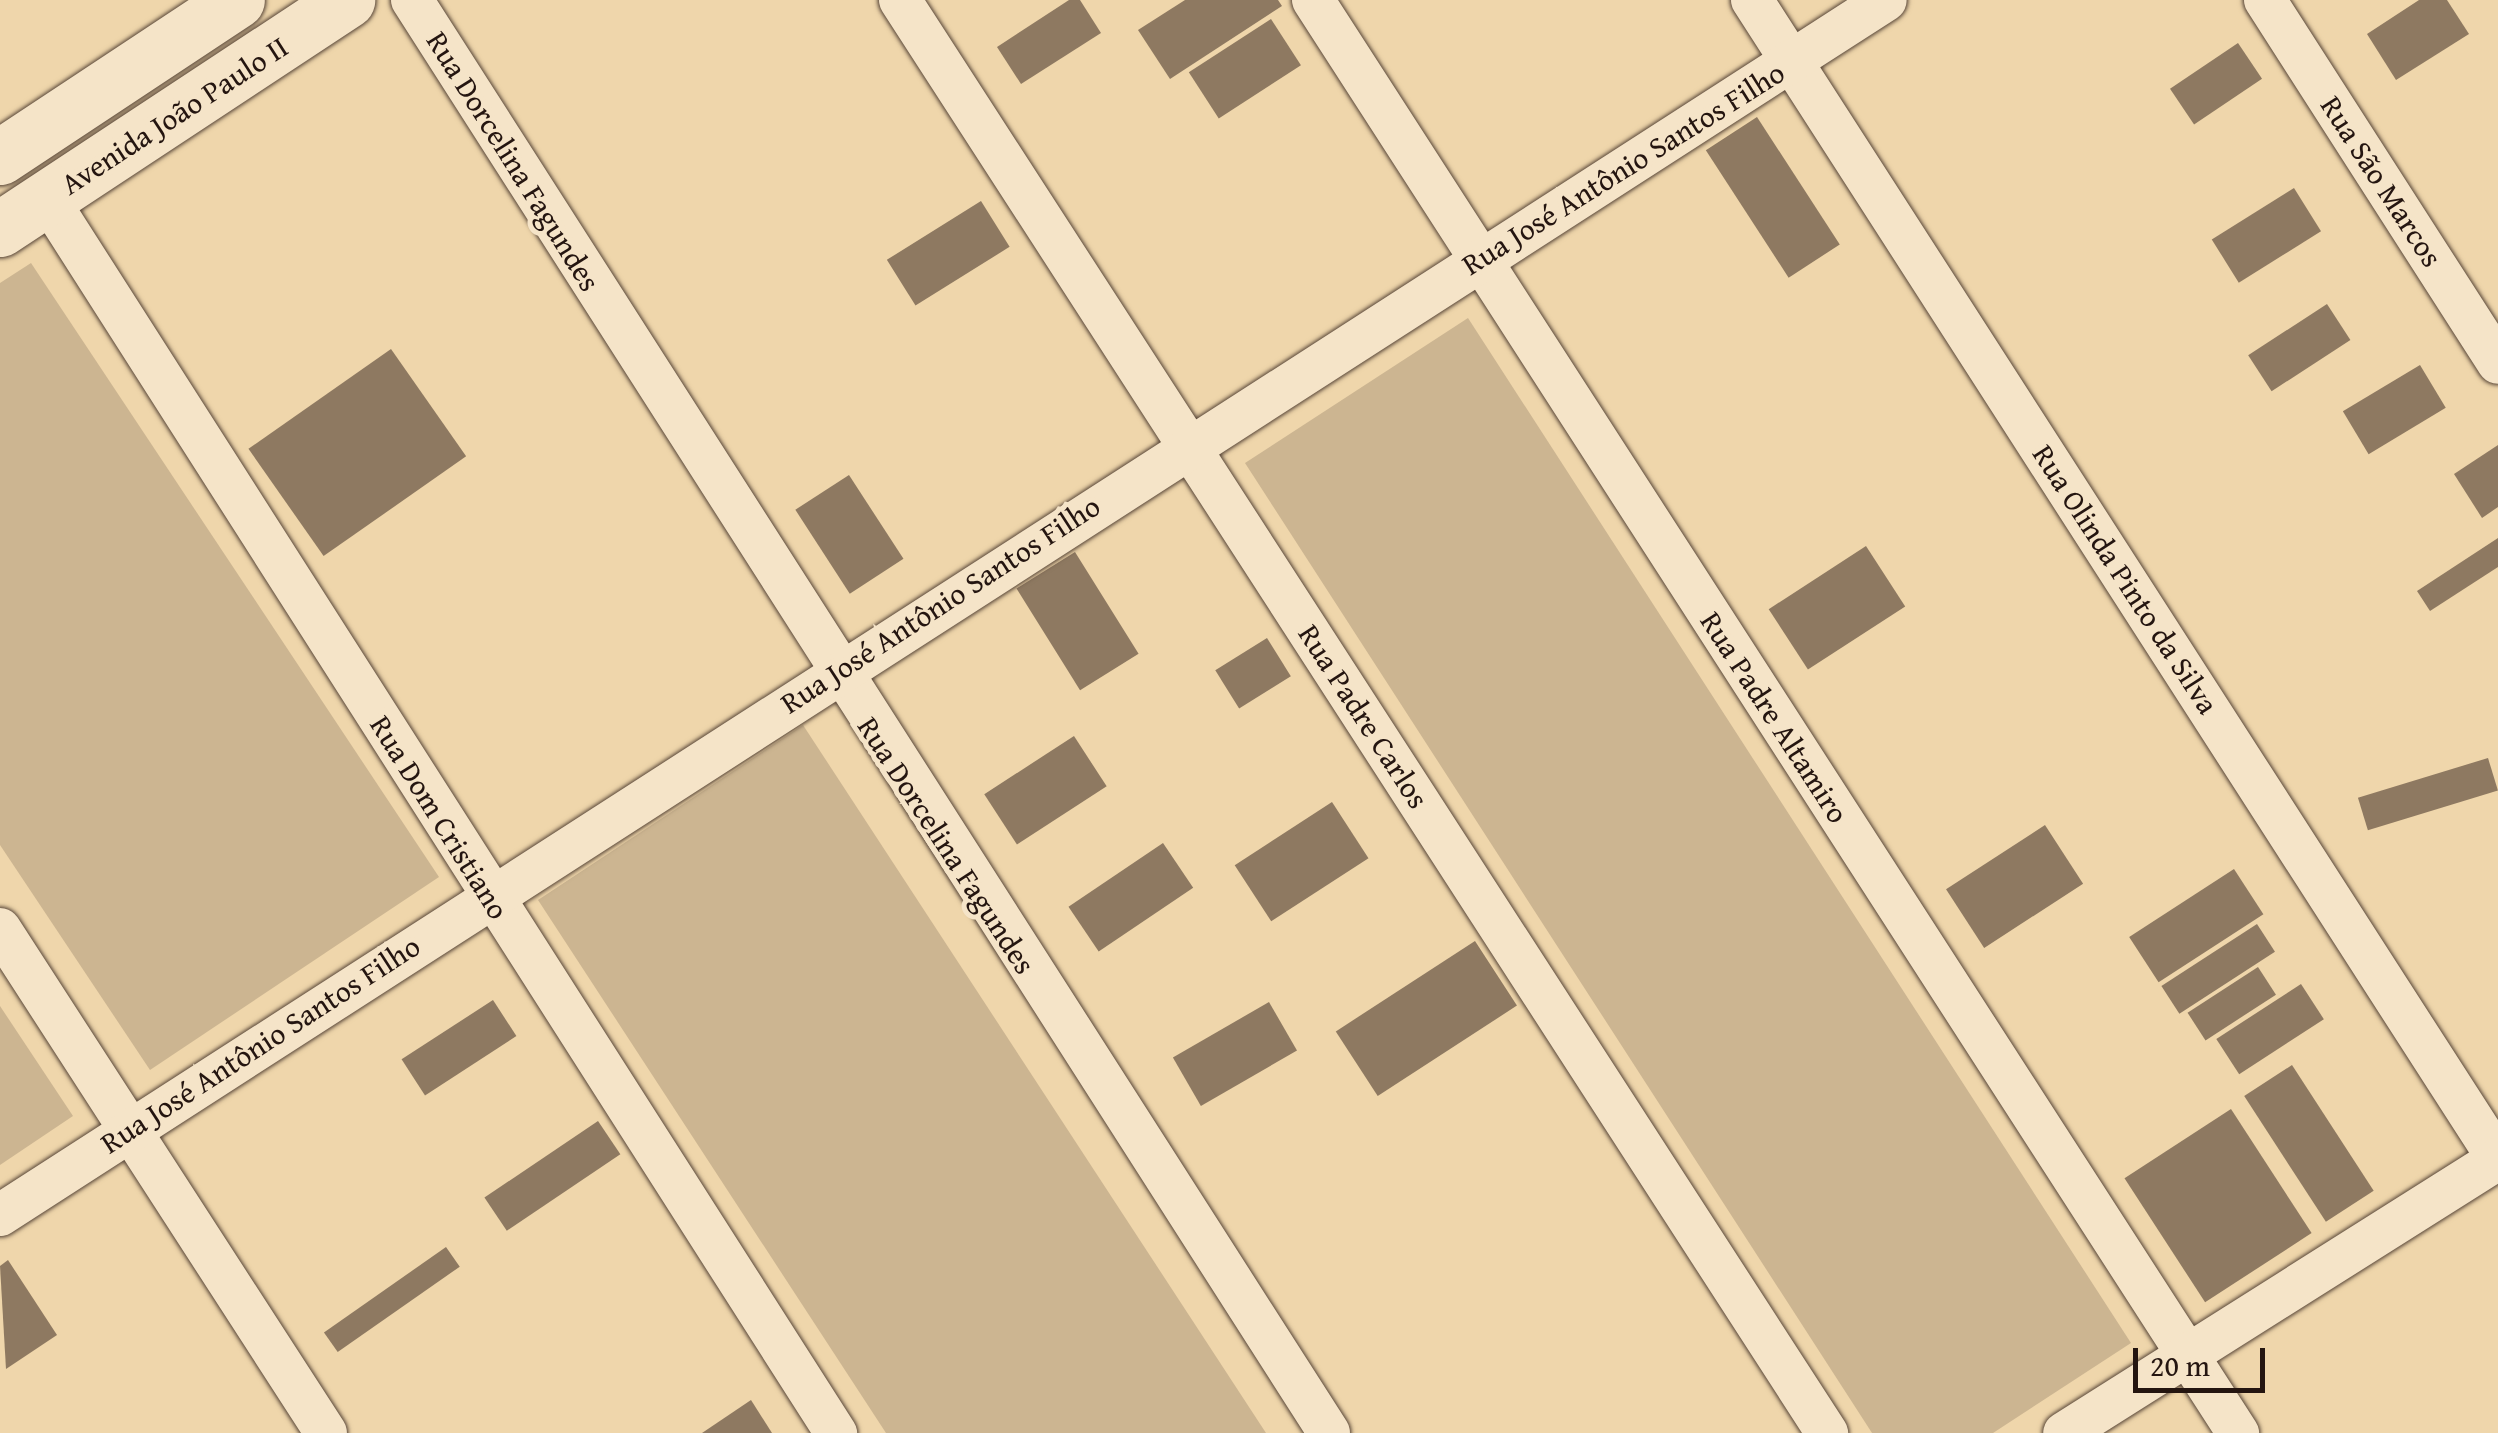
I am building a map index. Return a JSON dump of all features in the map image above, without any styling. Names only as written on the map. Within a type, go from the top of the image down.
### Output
[{"type":"street","name":"Avenida João Paulo II","points":[[4,145],[237,0]]},
{"type":"street","name":"Avenida João Paulo II","points":[[0,229],[348,0]]},
{"type":"street","name":"Rua Dorcelina Fagundes","points":[[412,0],[834,672],[1329,1433]]},
{"type":"street","name":"Rua Padre Carlos","points":[[900,0],[1827,1433]]},
{"type":"street","name":"Rua Padre Altamiro","points":[[1313,0],[2238,1433]]},
{"type":"street","name":"Rua Olinda Pinto da Silva","points":[[1752,0],[2498,1158]]},
{"type":"street","name":"Rua José Antônio Santos Filho","points":[[0,1215],[834,672],[1886,0]]},
{"type":"street","name":"Rua São Marcos","points":[[2265,0],[2498,363]]},
{"type":"street","points":[[4,145],[48,198]]},
{"type":"street","name":"Rua Dom Cristiano","points":[[48,198],[489,895],[836,1433]]},
{"type":"street","points":[[0,930],[326,1433]]},
{"type":"street","points":[[2064,1433],[2498,1158]]},
{"type":"shaded area","points":[[31,263],[439,877],[150,1070],[0,845],[0,283]]},
{"type":"shaded area","points":[[1468,318],[2131,1343],[1993,1433],[1872,1433],[1245,463]]},
{"type":"shaded area","points":[[803,725],[1266,1433],[886,1433],[538,900]]},
{"type":"shaded area","points":[[0,1006],[73,1116],[0,1165]]},
{"type":"building","points":[[1069,0],[1080,0],[1101,33],[1021,84],[997,47]]},
{"type":"building","points":[[1185,0],[1278,0],[1282,6],[1170,79],[1138,30]]},
{"type":"building","points":[[2419,0],[2447,0],[2469,34],[2396,80],[2367,34]]},
{"type":"building","points":[[1271,19],[1301,65],[1219,119],[1189,72]]},
{"type":"building","points":[[2238,43],[2262,79],[2194,125],[2170,89]]},
{"type":"building","points":[[1757,117],[1840,244],[1789,278],[1706,150]]},
{"type":"building","points":[[2294,188],[2321,231],[2239,283],[2212,239]]},
{"type":"building","points":[[981,201],[1010,247],[915,306],[887,260]]},
{"type":"building","points":[[2327,304],[2350,340],[2272,391],[2248,355]]},
{"type":"building","points":[[391,349],[466,456],[324,556],[248,449]]},
{"type":"building","points":[[2420,365],[2446,408],[2369,454],[2343,411]]},
{"type":"building","points":[[2498,445],[2498,507],[2482,518],[2454,474]]},
{"type":"building","points":[[849,475],[903,559],[850,594],[795,510]]},
{"type":"building","points":[[2498,538],[2498,567],[2430,611],[2417,591]]},
{"type":"building","points":[[1866,546],[1905,606],[1808,670],[1769,609]]},
{"type":"building","points":[[1075,552],[1139,654],[1080,690],[1016,589]]},
{"type":"building","points":[[1267,638],[1291,676],[1239,708],[1215,670]]},
{"type":"building","points":[[1074,736],[1107,786],[1017,845],[984,794]]},
{"type":"building","points":[[2488,758],[2498,791],[2368,830],[2358,798]]},
{"type":"building","points":[[1332,802],[1368,858],[1271,921],[1235,865]]},
{"type":"building","points":[[2045,825],[2083,884],[1984,948],[1946,889]]},
{"type":"building","points":[[1163,843],[1193,888],[1099,952],[1068,907]]},
{"type":"building","points":[[2234,869],[2263,914],[2159,982],[2129,937]]},
{"type":"building","points":[[2257,924],[2275,952],[2179,1014],[2161,986]]},
{"type":"building","points":[[1475,941],[1517,1006],[1378,1096],[1336,1031]]},
{"type":"building","points":[[2258,967],[2276,995],[2206,1040],[2188,1013]]},
{"type":"building","points":[[2301,984],[2324,1019],[2239,1074],[2216,1039]]},
{"type":"building","points":[[493,1000],[516,1036],[425,1095],[402,1059]]},
{"type":"building","points":[[1269,1002],[1297,1050],[1201,1106],[1173,1058]]},
{"type":"building","points":[[2292,1065],[2374,1191],[2326,1222],[2244,1096]]},
{"type":"building","points":[[2231,1109],[2312,1233],[2205,1302],[2124,1178]]},
{"type":"building","points":[[598,1121],[620,1154],[507,1231],[484,1198]]},
{"type":"building","points":[[446,1247],[460,1267],[338,1352],[324,1332]]},
{"type":"building","points":[[8,1260],[57,1335],[6,1369],[0,1266]]},
{"type":"building","points":[[751,1400],[772,1433],[702,1433]]}]
